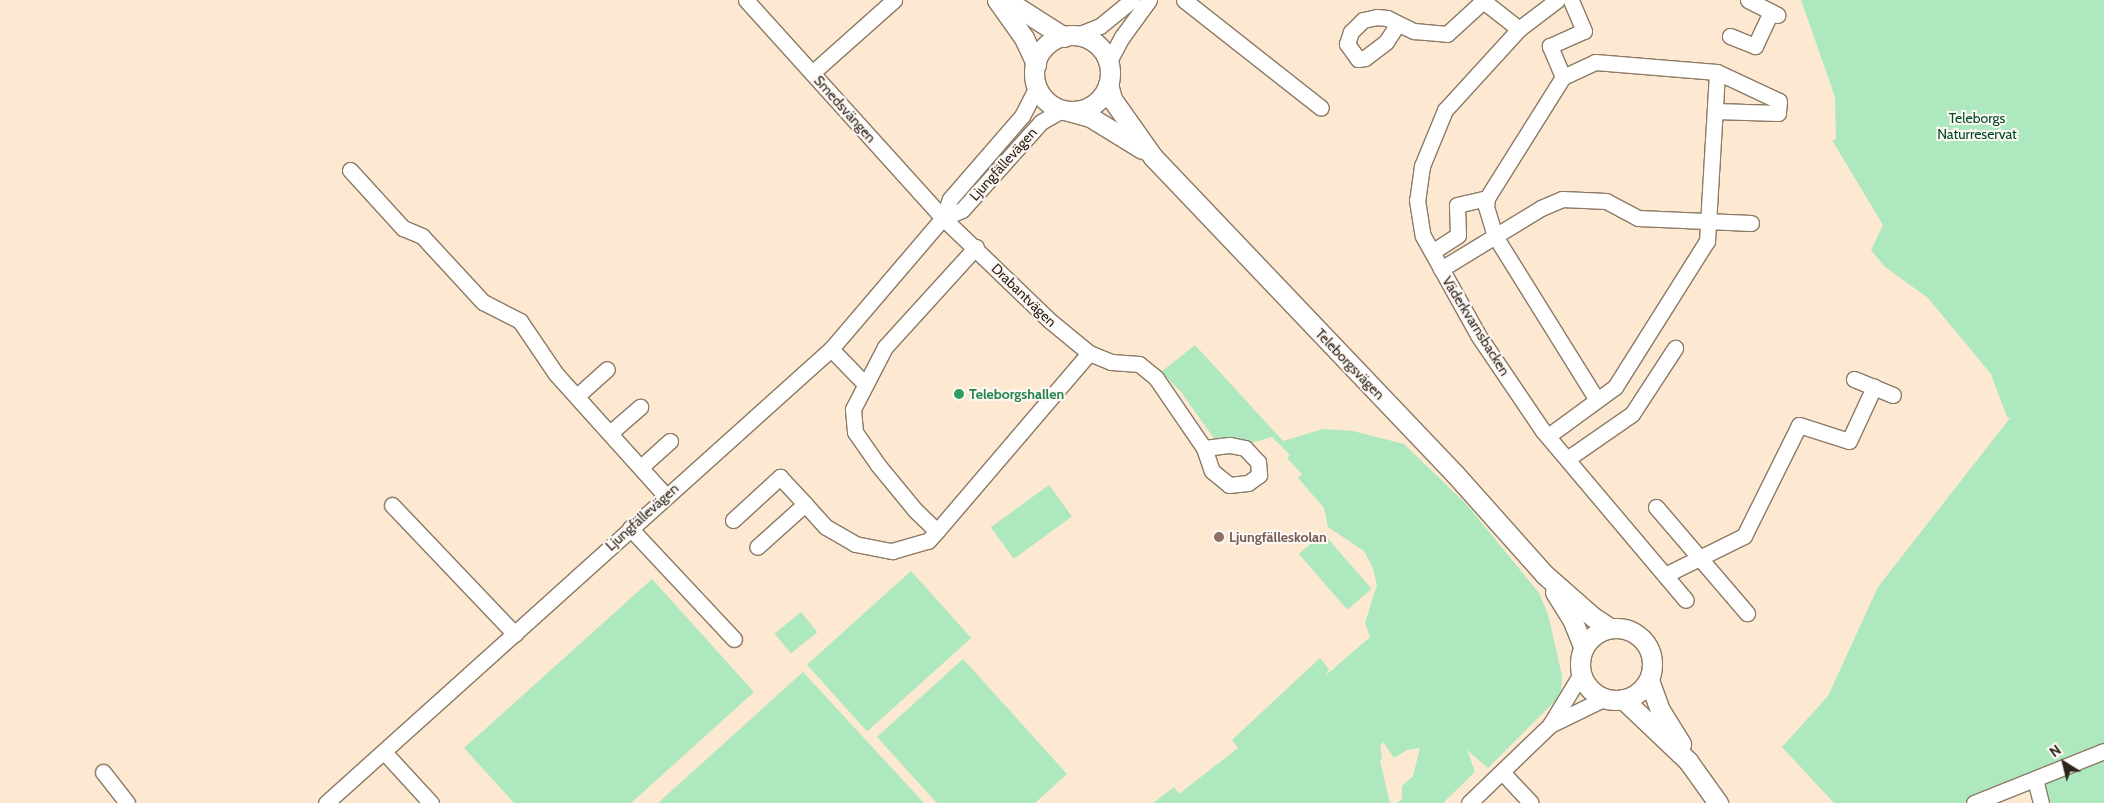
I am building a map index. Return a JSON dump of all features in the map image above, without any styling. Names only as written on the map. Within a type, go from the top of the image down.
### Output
[{"type":"main road","points":[[997,0],[1024,38],[1036,64],[1037,87],[1048,102],[1065,110],[1093,104],[1108,84],[1108,63],[1096,45],[1069,36],[1006,0]]},
{"type":"main road","points":[[1036,64],[1048,45],[1069,36]]},
{"type":"main road","name":"Teleborgsvägen","points":[[1108,84],[1112,99],[1153,157],[1456,474],[1544,574],[1593,618],[1610,628]]},
{"type":"main road","name":"Teleborgsvägen","points":[[1065,110],[1106,126],[1153,157]]},
{"type":"main road","name":"Teleborgsvägen","points":[[1544,574],[1572,619],[1584,648]]},
{"type":"main road","points":[[1614,699],[1638,693],[1649,680],[1653,661],[1646,642],[1630,630],[1610,628],[1594,635],[1584,648],[1581,674],[1590,689],[1614,699],[1688,761],[1718,803]]},
{"type":"main road","points":[[1649,680],[1660,710],[1683,747],[1688,761]]},
{"type":"street","name":"Smedsvängen","points":[[747,0],[943,218]]},
{"type":"street","points":[[812,73],[894,0]]},
{"type":"street","points":[[1069,36],[1100,26],[1132,0]]},
{"type":"street","points":[[1108,63],[1122,37],[1150,0]]},
{"type":"street","points":[[1184,0],[1321,108]]},
{"type":"street","points":[[1397,25],[1414,31],[1446,34],[1482,0],[1519,29]]},
{"type":"street","name":"Väderkvarnsbacken","points":[[1557,0],[1519,29],[1446,110],[1432,138],[1422,166],[1417,200],[1423,236],[1478,335],[1548,436],[1686,600]]},
{"type":"street","points":[[1563,76],[1550,46],[1584,31],[1571,0]]},
{"type":"street","points":[[1730,36],[1755,46],[1774,14],[1748,0]]},
{"type":"street","points":[[1597,400],[1496,236],[1486,206],[1488,198],[1563,76],[1595,62],[1605,61],[1717,72],[1779,101],[1778,113],[1715,111]]},
{"type":"street","points":[[1548,436],[1614,387],[1707,241],[1717,72]]},
{"type":"street","name":"Ljungfällevägen","points":[[326,803],[385,753],[630,528],[831,349],[943,218],[950,199],[1022,116],[1037,87]]},
{"type":"street","name":"Ljungfällevägen","points":[[943,218],[962,210],[1041,122],[1065,110]]},
{"type":"street","points":[[350,170],[403,228],[422,236],[483,302],[520,321],[556,374],[666,496]]},
{"type":"street","points":[[1432,252],[1458,234],[1457,206],[1488,198]]},
{"type":"street","points":[[1441,269],[1562,199],[1606,201],[1638,218],[1751,223]]},
{"type":"street","name":"Drabantvägen","points":[[943,218],[1077,346],[1111,362],[1139,364],[1156,378],[1204,448]]},
{"type":"street","points":[[937,531],[896,488],[855,432],[853,409],[864,384],[885,348],[976,248]]},
{"type":"street","points":[[1567,459],[1632,414],[1675,348]]},
{"type":"street","points":[[831,349],[864,384]]},
{"type":"street","points":[[733,520],[780,477],[826,527],[855,544],[892,551],[928,541],[1089,353]]},
{"type":"street","points":[[577,396],[607,369]]},
{"type":"street","points":[[1854,379],[1893,395]]},
{"type":"street","points":[[1665,575],[1744,536],[1799,425],[1850,442],[1874,387]]},
{"type":"street","points":[[610,433],[640,406]]},
{"type":"street","points":[[640,467],[670,441]]},
{"type":"street","points":[[757,547],[805,504]]},
{"type":"street","points":[[392,505],[515,634]]},
{"type":"street","points":[[1656,507],[1698,559],[1747,614]]},
{"type":"street","points":[[630,528],[734,638]]},
{"type":"street","points":[[1469,803],[1550,725],[1581,674]]},
{"type":"street","points":[[1550,725],[1614,699]]},
{"type":"street","points":[[1974,803],[2104,751]]},
{"type":"street","points":[[385,753],[431,803]]},
{"type":"street","points":[[103,772],[127,803]]},
{"type":"street","points":[[1502,772],[1513,788],[1531,803]]},
{"type":"street","points":[[2035,779],[2041,803]]},
{"type":"green space","name":"Teleborgs Naturreservat","points":[[1801,0],[2104,0],[2104,803],[2049,803],[2037,786],[1991,803],[1834,803],[1782,747],[1828,696],[1878,587],[2010,418],[2007,417],[1991,374],[1928,298],[1885,267],[1871,250],[1883,225],[1832,140],[1836,140],[1835,97]]},
{"type":"green space","points":[[1195,345],[1283,441],[1323,429],[1353,431],[1404,444],[1467,505],[1539,593],[1548,614],[1562,676],[1561,695],[1488,768],[1467,750],[1475,772],[1443,803],[1397,803],[1402,799],[1402,786],[1413,776],[1420,748],[1407,750],[1394,758],[1383,742],[1380,746],[1382,758],[1380,761],[1390,803],[1153,803],[1174,787],[1179,794],[1238,748],[1232,740],[1320,658],[1329,669],[1325,676],[1370,637],[1365,623],[1377,585],[1373,568],[1364,551],[1328,527],[1324,508],[1298,478],[1302,474],[1287,458],[1290,455],[1272,437],[1223,451],[1181,392],[1161,372]]},
{"type":"green space","points":[[1049,485],[1072,517],[1014,559],[991,527]]},
{"type":"green space","points":[[1323,533],[1372,589],[1347,610],[1299,554]]},
{"type":"green space","points":[[911,571],[971,638],[867,732],[807,665]]},
{"type":"green space","points":[[652,579],[754,692],[631,803],[514,803],[464,748]]},
{"type":"green space","points":[[801,612],[817,632],[791,654],[775,633]]},
{"type":"green space","points":[[963,659],[1067,774],[1035,803],[937,803],[877,737]]},
{"type":"green space","points":[[803,672],[924,803],[658,803]]},
{"type":"place","name":"Teleborgshallen","points":[[959,394]]},
{"type":"place","name":"Ljungfälleskolan","points":[[1219,537]]}]
